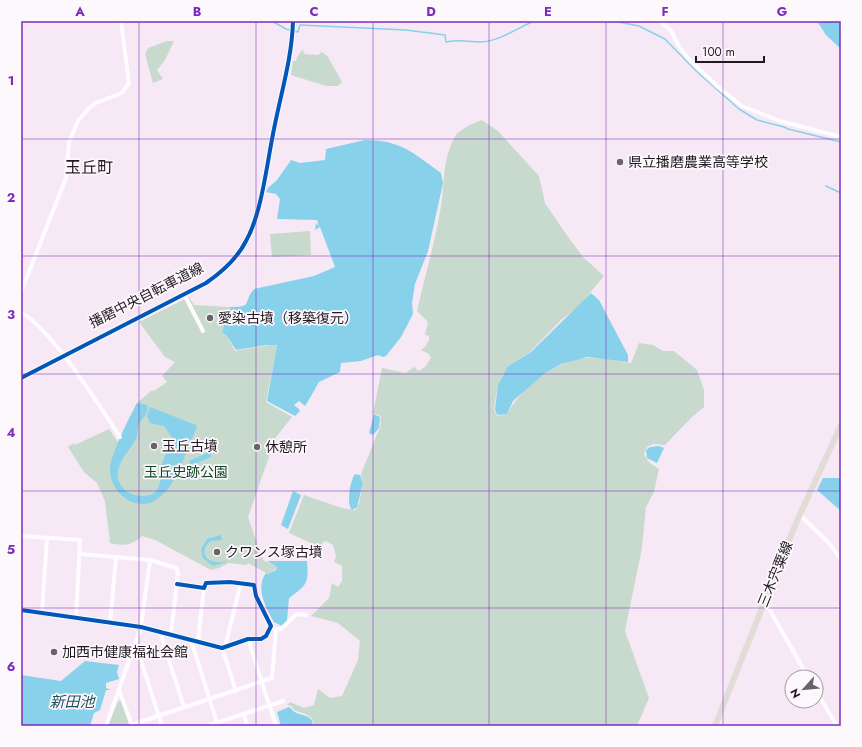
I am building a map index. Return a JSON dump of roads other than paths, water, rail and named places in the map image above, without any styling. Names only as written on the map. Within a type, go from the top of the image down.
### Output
[{"type":"main road","name":"三木宍粟線","points":[[715,726],[763,603],[800,515],[841,425]]},
{"type":"street","points":[[21,292],[66,178],[69,142],[78,121],[96,103],[122,93],[129,83],[121,21]]},
{"type":"street","points":[[21,378],[206,283],[229,264],[240,251],[250,234],[259,199],[290,53],[294,21]]},
{"type":"street","points":[[660,21],[672,32],[680,48],[691,61],[718,87],[742,106],[780,121],[841,137]]},
{"type":"street","points":[[184,294],[203,331]]},
{"type":"street","points":[[21,313],[37,324],[63,356],[120,437]]},
{"type":"street","points":[[800,515],[828,542],[841,559]]},
{"type":"street","points":[[21,536],[80,540],[76,618]]},
{"type":"street","points":[[42,614],[47,538]]},
{"type":"street","points":[[80,554],[150,560],[176,568],[178,573],[171,634]]},
{"type":"street","points":[[110,623],[116,557]]},
{"type":"street","points":[[106,726],[136,646],[141,627],[150,560]]},
{"type":"street","points":[[21,610],[141,627],[191,640],[224,647],[248,639],[261,639],[266,636],[270,630],[271,626],[256,596],[254,585],[241,583],[206,583],[204,588],[198,641]]},
{"type":"street","points":[[236,690],[224,647],[241,583]]},
{"type":"street","points":[[177,584],[204,588]]},
{"type":"street","points":[[763,603],[768,607],[803,669]]},
{"type":"street","points":[[270,630],[281,629],[297,614],[306,615]]},
{"type":"street","points":[[119,690],[132,725],[261,683],[272,678],[276,630]]},
{"type":"street","points":[[160,632],[184,707]]},
{"type":"street","points":[[248,639],[276,726]]},
{"type":"street","points":[[191,640],[218,725]]},
{"type":"street","points":[[136,646],[162,726]]},
{"type":"street","points":[[208,726],[218,725],[244,714],[283,701]]},
{"type":"street","points":[[824,704],[837,726]]},
{"type":"street","points":[[244,714],[247,726]]},
{"type":"water","points":[[817,21],[841,21],[841,49],[826,35]]},
{"type":"water","points":[[365,140],[388,142],[397,145],[414,154],[441,173],[443,183],[428,251],[415,284],[412,303],[413,314],[401,337],[386,356],[383,357],[378,355],[361,361],[341,363],[340,372],[319,382],[305,406],[299,401],[294,405],[300,411],[295,416],[267,401],[277,345],[266,345],[236,350],[227,336],[222,332],[230,307],[245,305],[254,289],[314,276],[335,267],[320,227],[315,230],[316,223],[319,226],[317,220],[277,219],[280,199],[276,194],[266,192],[268,188],[277,180],[291,160],[300,163],[325,160],[326,149]]},
{"type":"water","points":[[591,293],[599,300],[628,355],[628,362],[587,357],[561,364],[544,374],[513,401],[507,414],[497,415],[495,409],[498,384],[508,366],[531,352]]},
{"type":"water","points":[[137,403],[147,405],[148,408],[139,424],[136,439],[124,456],[118,469],[119,481],[123,488],[132,494],[139,496],[150,495],[158,488],[163,461],[173,439],[164,426],[150,423],[147,416],[150,407],[196,425],[197,427],[171,485],[159,498],[150,503],[142,504],[128,500],[122,495],[113,483],[110,468],[117,444]]},
{"type":"water","points":[[374,414],[380,417],[379,428],[373,435],[369,433]]},
{"type":"water","points":[[659,446],[664,448],[657,463],[647,458],[646,450],[650,447]]},
{"type":"water","points":[[211,451],[211,457],[197,463],[200,475],[198,477],[194,473],[189,461]]},
{"type":"water","points":[[355,474],[360,475],[363,483],[357,507],[352,510],[349,503],[349,492]]},
{"type":"water","points":[[823,478],[841,478],[841,511],[817,490]]},
{"type":"water","points":[[293,491],[301,495],[288,529],[281,525]]},
{"type":"water","points":[[221,535],[222,540],[210,541],[204,551],[207,558],[211,561],[226,561],[213,566],[203,558],[201,549],[207,539]]},
{"type":"water","points":[[267,561],[307,561],[308,574],[306,583],[300,590],[289,598],[287,620],[282,626],[274,622],[263,598],[261,585],[263,579],[266,573],[268,574],[276,570],[277,567]]},
{"type":"water","name":"新田池","points":[[85,661],[119,665],[117,672],[119,679],[106,683],[106,688],[111,690],[106,690],[100,710],[94,713],[90,726],[21,726],[21,675],[61,681]]},
{"type":"water","points":[[289,707],[296,713],[309,717],[313,726],[281,726],[277,712]]},
{"type":"waterway","points":[[272,21],[286,29],[298,32],[300,25],[406,30],[445,35],[446,42],[488,41],[501,37],[534,21]]},
{"type":"waterway","points":[[614,21],[639,26],[665,39],[695,70],[739,109],[757,120],[841,142]]},
{"type":"waterway","points":[[826,186],[841,193]]},
{"type":"place","name":"県立播磨農業高等学校","points":[[620,162]]},
{"type":"place","name":"愛染古墳（移築復元）","points":[[210,318]]},
{"type":"place","name":"玉丘古墳","points":[[154,446]]},
{"type":"place","name":"休憩所","points":[[257,447]]},
{"type":"place","name":"クワンス塚古墳","points":[[217,552]]},
{"type":"place","name":"加西市健康福祉会館","points":[[54,652]]},
{"type":"district","name":"玉丘町","points":[[89,167]]},
{"type":"park label","name":"玉丘史跡公園","points":[[186,472]]}]
